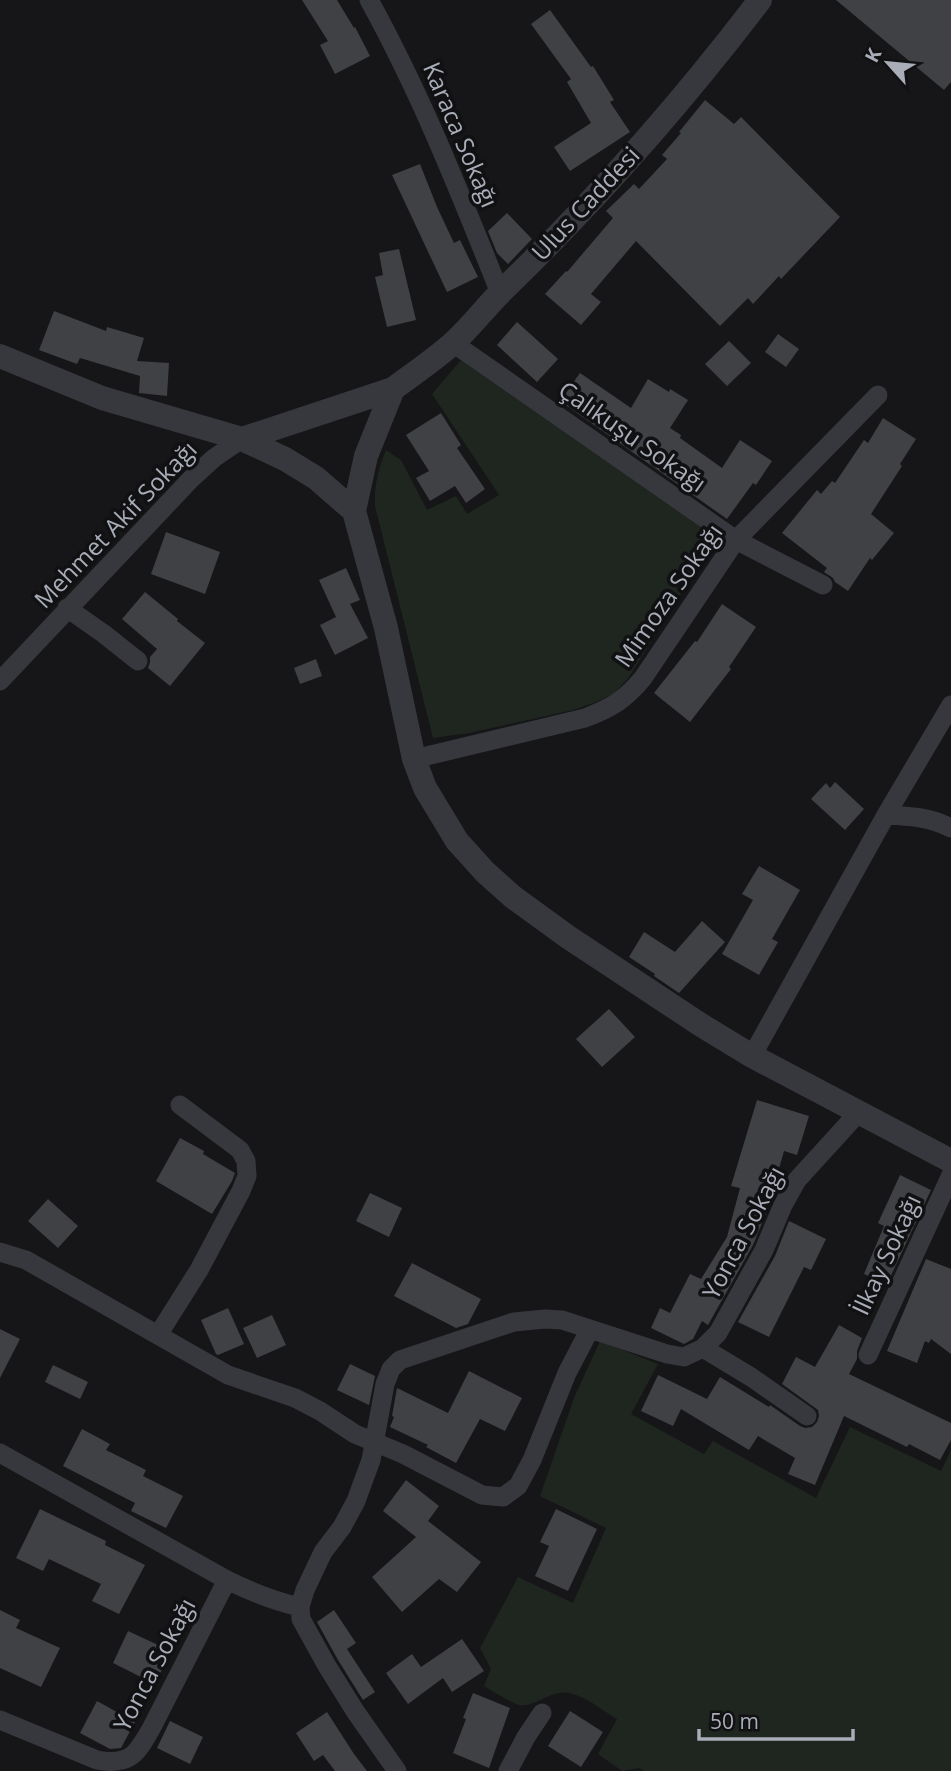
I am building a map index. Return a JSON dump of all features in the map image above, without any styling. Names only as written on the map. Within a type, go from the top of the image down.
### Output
[{"type":"street","name":"Karaca Sokağı","points":[[369,0],[417,93],[500,293]]},
{"type":"street","name":"Ulus Caddesi","points":[[242,439],[393,389],[453,343],[559,236],[671,112],[760,0]]},
{"type":"street","name":"Çalıkuşu Sokağı","points":[[453,343],[736,540],[823,585]]},
{"type":"street","points":[[0,356],[102,398],[242,439],[285,458],[316,478],[354,511]]},
{"type":"street","points":[[393,389],[366,456],[354,511],[386,628],[414,759],[425,788],[457,841],[485,872],[513,897],[633,981],[752,1056],[951,1161]]},
{"type":"street","name":"Mimoza Sokağı","points":[[414,759],[585,718],[610,708],[630,694],[736,540],[878,395]]},
{"type":"street","name":"Mehmet Akif Sokağı","points":[[0,681],[191,478],[242,439]]},
{"type":"street","points":[[67,608],[138,661]]},
{"type":"street","points":[[752,1056],[886,815],[951,705]]},
{"type":"street","points":[[886,815],[927,818],[951,828]]},
{"type":"street","points":[[158,1335],[200,1270],[242,1191],[247,1176],[246,1161],[240,1150],[180,1105]]},
{"type":"street","name":"Yonca Sokağı","points":[[703,1348],[718,1332],[739,1297],[797,1180],[859,1112]]},
{"type":"street","name":"İlkay Sokağı","points":[[868,1355],[951,1175]]},
{"type":"street","points":[[0,1252],[26,1260],[228,1375],[295,1398],[355,1434],[403,1454],[482,1495],[503,1497],[518,1486],[532,1460],[567,1373],[590,1329]]},
{"type":"street","points":[[397,1771],[327,1666],[301,1619],[300,1607],[323,1552],[342,1527],[356,1501],[371,1460],[385,1384],[391,1369],[400,1360],[514,1322],[562,1320],[667,1354],[684,1357],[703,1348],[807,1416]]},
{"type":"street","name":"Yonca Sokağı","points":[[0,1453],[227,1580],[258,1595],[300,1607]]},
{"type":"street","name":"Yonca Sokağı","points":[[0,1720],[97,1760],[128,1760],[139,1750],[152,1727],[227,1580]]},
{"type":"street","points":[[508,1771],[542,1713]]},
{"type":"shaded area","points":[[461,360],[717,536],[629,677],[615,693],[573,710],[469,733],[433,738],[375,506],[375,491],[386,450],[401,460],[427,510],[456,496],[467,514],[499,495],[432,394]]},
{"type":"shaded area","points":[[600,1341],[658,1364],[631,1414],[704,1454],[713,1441],[816,1498],[850,1427],[941,1471],[951,1450],[951,1771],[645,1771],[639,1768],[622,1771],[598,1754],[617,1719],[590,1702],[579,1696],[558,1693],[532,1704],[519,1705],[484,1686],[491,1669],[480,1648],[518,1577],[573,1603],[606,1528],[540,1496],[574,1398]]},
{"type":"building","points":[[302,0],[337,0],[370,56],[335,74],[320,45],[328,41]]},
{"type":"building","points":[[836,0],[951,0],[951,82],[944,90]]},
{"type":"building","points":[[550,10],[591,67],[593,66],[614,100],[610,102],[630,132],[570,171],[554,147],[591,123],[567,82],[571,79],[531,24]]},
{"type":"building","points":[[705,100],[734,124],[741,117],[840,217],[781,279],[779,276],[753,304],[748,298],[720,326],[636,241],[591,294],[601,302],[581,325],[545,294],[613,218],[606,211],[634,184],[639,189],[667,159],[662,155]]},
{"type":"building","points":[[420,164],[454,243],[460,240],[478,277],[447,292],[392,175]]},
{"type":"building","points":[[507,213],[532,239],[508,264],[497,253],[488,231]]},
{"type":"building","points":[[399,249],[416,320],[387,327],[375,277],[383,275],[379,253]]},
{"type":"building","points":[[54,311],[106,331],[107,327],[144,338],[137,361],[169,363],[167,396],[139,393],[140,376],[80,358],[77,364],[39,350]]},
{"type":"building","points":[[517,322],[558,359],[537,382],[497,345]]},
{"type":"building","points":[[778,334],[799,349],[786,367],[765,352]]},
{"type":"building","points":[[729,341],[751,363],[727,386],[705,364]]},
{"type":"building","points":[[580,373],[631,408],[648,379],[688,400],[670,428],[722,468],[740,440],[772,461],[727,519],[560,401]]},
{"type":"building","points":[[441,413],[461,445],[457,448],[485,489],[466,503],[455,486],[430,501],[416,478],[429,471],[406,435]]},
{"type":"building","points":[[883,418],[916,439],[871,514],[894,533],[872,560],[870,558],[848,591],[824,572],[827,568],[782,533],[817,490],[821,494],[832,481],[835,483],[864,440],[868,443]]},
{"type":"building","points":[[166,532],[220,552],[205,594],[151,574]]},
{"type":"building","points":[[346,568],[360,600],[350,604],[368,638],[335,655],[320,625],[336,617],[319,580]]},
{"type":"building","points":[[145,592],[205,643],[170,686],[148,668],[150,657],[157,649],[122,619]]},
{"type":"building","points":[[722,604],[756,627],[729,667],[731,669],[690,722],[654,693],[695,641],[697,642]]},
{"type":"building","points":[[316,659],[322,676],[300,684],[294,668]]},
{"type":"building","points":[[835,782],[864,809],[845,830],[811,799],[826,783],[830,788]]},
{"type":"building","points":[[759,866],[800,890],[772,939],[778,942],[759,975],[722,954],[753,900],[742,894]]},
{"type":"building","points":[[702,921],[725,942],[679,993],[629,957],[644,932],[675,952]]},
{"type":"building","points":[[609,1009],[635,1037],[602,1067],[576,1039]]},
{"type":"building","points":[[757,1100],[809,1116],[797,1155],[784,1151],[767,1211],[753,1245],[708,1325],[702,1321],[693,1339],[684,1344],[651,1328],[660,1308],[670,1313],[690,1274],[701,1279],[727,1237],[740,1188],[731,1186]]},
{"type":"building","points":[[180,1138],[235,1173],[212,1214],[156,1181]]},
{"type":"building","points":[[900,1175],[931,1190],[887,1284],[864,1274],[884,1226],[878,1223]]},
{"type":"building","points":[[370,1193],[402,1208],[389,1237],[356,1221]]},
{"type":"building","points":[[48,1199],[78,1226],[58,1248],[28,1221]]},
{"type":"building","points":[[789,1221],[826,1239],[811,1270],[804,1267],[769,1337],[738,1322],[775,1256]]},
{"type":"building","points":[[926,1259],[951,1269],[951,1354],[931,1339],[929,1343],[925,1341],[917,1363],[887,1351]]},
{"type":"building","points":[[412,1263],[481,1299],[468,1324],[456,1328],[394,1296]]},
{"type":"building","points":[[228,1308],[244,1344],[218,1355],[201,1320]]},
{"type":"building","points":[[272,1315],[286,1345],[257,1358],[243,1328]]},
{"type":"building","points":[[839,1325],[862,1338],[857,1359],[849,1374],[951,1423],[951,1440],[940,1460],[844,1416],[815,1485],[788,1474],[795,1458],[758,1436],[749,1450],[681,1409],[673,1426],[641,1411],[658,1375],[707,1399],[720,1377],[769,1407],[770,1405],[800,1426],[812,1427],[817,1422],[818,1410],[782,1384],[796,1357],[815,1367]]},
{"type":"building","points":[[0,1329],[20,1339],[0,1378]]},
{"type":"building","points":[[350,1364],[375,1376],[369,1405],[337,1390]]},
{"type":"building","points":[[53,1365],[88,1382],[80,1399],[45,1382]]},
{"type":"building","points":[[469,1371],[522,1398],[505,1431],[480,1419],[456,1463],[426,1447],[428,1445],[390,1427],[394,1417],[397,1388],[448,1413]]},
{"type":"building","points":[[82,1429],[110,1444],[106,1450],[146,1470],[143,1476],[183,1496],[166,1528],[131,1511],[135,1503],[63,1466]]},
{"type":"building","points":[[406,1480],[439,1506],[428,1521],[481,1562],[457,1592],[439,1579],[402,1612],[372,1577],[416,1537],[383,1511]]},
{"type":"building","points":[[40,1509],[106,1541],[105,1545],[145,1565],[119,1614],[92,1601],[101,1584],[49,1559],[43,1571],[16,1558]]},
{"type":"building","points":[[556,1509],[597,1529],[568,1591],[535,1576],[549,1546],[540,1542]]},
{"type":"building","points":[[0,1610],[20,1620],[16,1628],[60,1648],[41,1687],[0,1668]]},
{"type":"building","points":[[334,1610],[356,1643],[347,1649],[375,1692],[363,1700],[317,1622]]},
{"type":"building","points":[[128,1631],[171,1651],[155,1684],[113,1663]]},
{"type":"building","points":[[462,1639],[484,1671],[452,1692],[443,1678],[408,1704],[386,1673],[412,1654],[421,1667]]},
{"type":"building","points":[[473,1693],[510,1708],[489,1768],[453,1753]]},
{"type":"building","points":[[97,1701],[135,1722],[121,1748],[110,1749],[80,1733]]},
{"type":"building","points":[[570,1711],[603,1732],[581,1767],[548,1746]]},
{"type":"building","points":[[327,1712],[367,1771],[335,1771],[323,1755],[314,1761],[296,1733]]},
{"type":"building","points":[[170,1721],[203,1737],[190,1764],[157,1748]]}]
